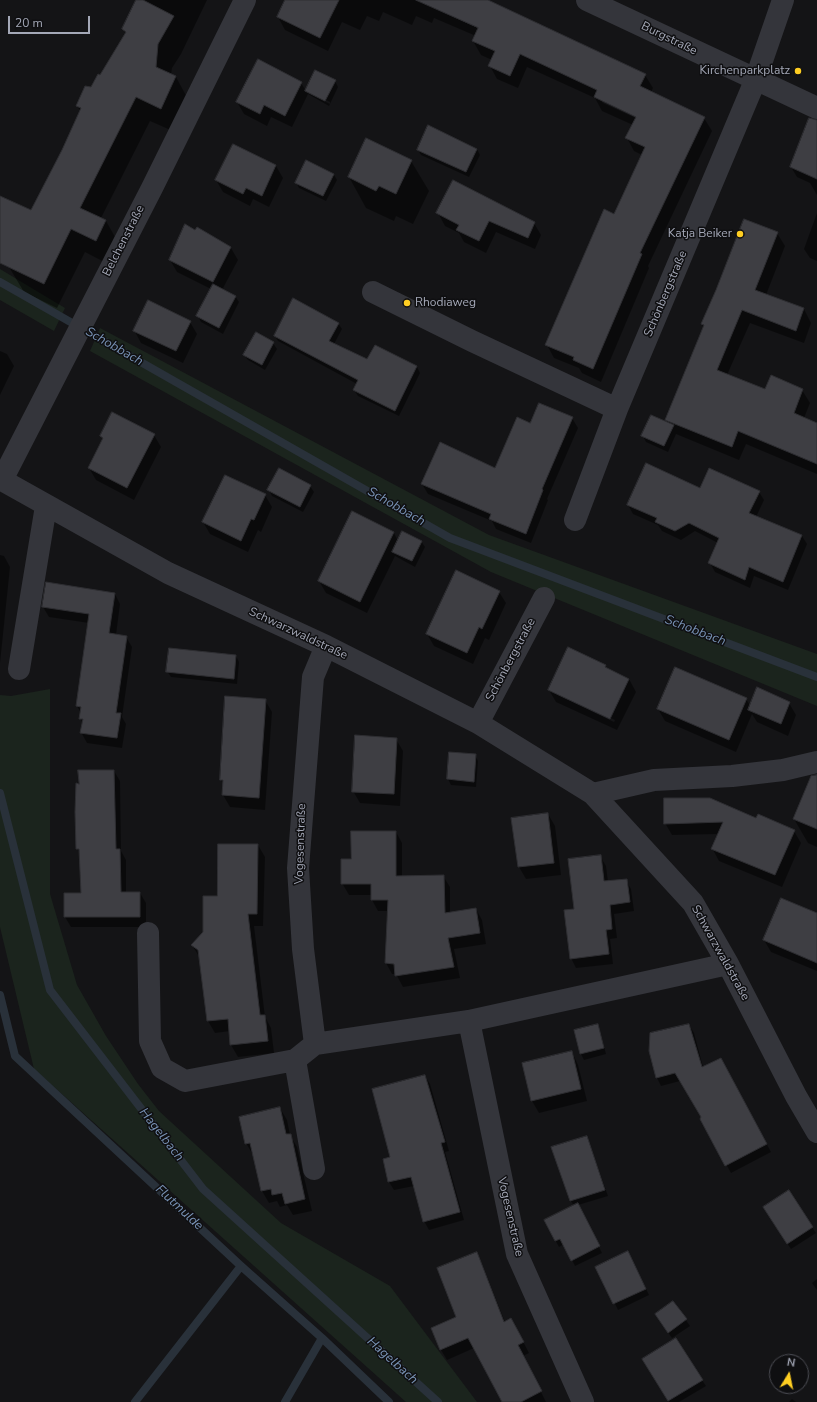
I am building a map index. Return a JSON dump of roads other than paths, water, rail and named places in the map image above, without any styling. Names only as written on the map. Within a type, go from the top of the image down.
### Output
[{"type":"street","name":"Belchenstraße","points":[[1,480],[152,188],[245,0]]},
{"type":"street","name":"Burgstraße","points":[[586,0],[755,81],[817,108]]},
{"type":"street","name":"Schönbergstraße","points":[[575,520],[618,409],[755,81],[783,0]]},
{"type":"street","points":[[373,292],[472,342],[618,409]]},
{"type":"street","name":"Schwarzwaldstraße","points":[[1,480],[168,573],[326,646],[478,722],[593,794],[693,903],[728,964],[796,1096],[817,1132]]},
{"type":"street","points":[[19,669],[46,506]]},
{"type":"street","name":"Schönbergstraße","points":[[478,722],[544,598]]},
{"type":"street","name":"Vogesenstraße","points":[[315,1044],[303,949],[298,868],[313,677],[326,646]]},
{"type":"street","points":[[593,794],[654,780],[732,776],[783,770],[817,762]]},
{"type":"street","points":[[148,933],[150,1041],[162,1068],[185,1081],[295,1060],[315,1044],[469,1021],[728,964]]},
{"type":"street","name":"Vogesenstraße","points":[[469,1021],[517,1254],[583,1402]]},
{"type":"street","points":[[295,1060],[314,1169]]},
{"type":"waterway","name":"Schobbach","points":[[0,282],[450,538],[817,677]]},
{"type":"waterway","name":"Hagelbach","points":[[0,793],[50,990],[203,1189],[438,1402]]},
{"type":"waterway","name":"Flutmulde","points":[[0,995],[15,1056],[241,1266],[322,1338],[389,1402]]},
{"type":"waterway","points":[[135,1402],[241,1266]]},
{"type":"waterway","points":[[285,1402],[322,1338]]},
{"type":"place","name":"Kirchenparkplatz","points":[[798,71]]},
{"type":"place","name":"Katja Beiker","points":[[740,234]]},
{"type":"place","name":"Rhodiaweg","points":[[407,303]]}]
